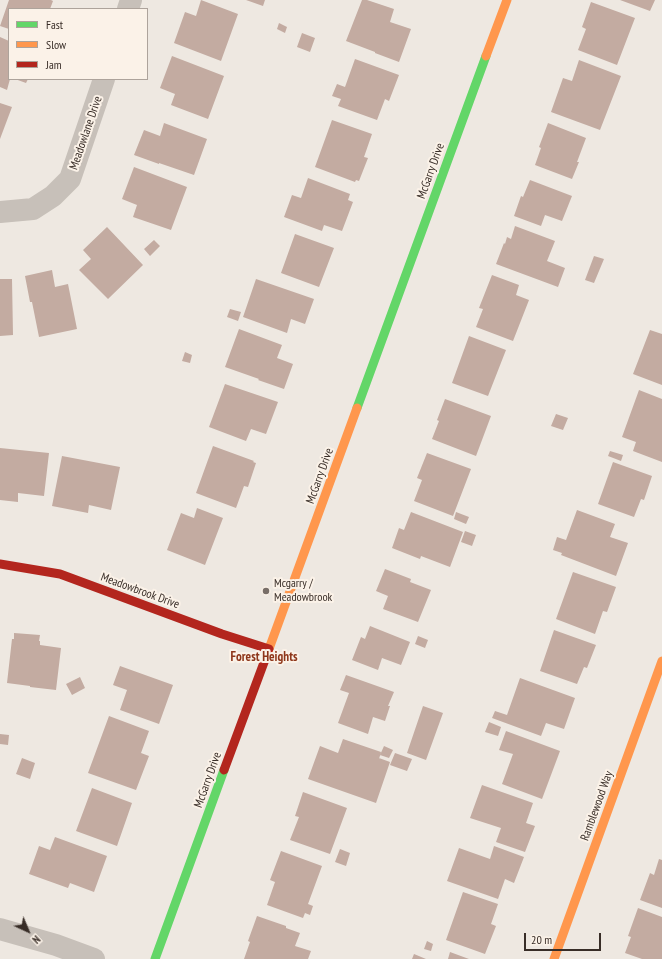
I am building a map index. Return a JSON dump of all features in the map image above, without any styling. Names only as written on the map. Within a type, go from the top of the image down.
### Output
[{"type":"street","name":"McGarry Drive","points":[[155,959],[507,0]]},
{"type":"street","name":"Meadowlane Drive","points":[[0,212],[33,209],[53,196],[70,179],[104,80]]},
{"type":"street","name":"Meadowbrook Drive","points":[[0,564],[60,574],[222,634],[269,649]]},
{"type":"street","name":"Ramblewood Way","points":[[554,959],[662,661]]},
{"type":"street","points":[[0,929],[56,945],[94,959]]},
{"type":"building","points":[[9,0],[53,1],[50,8],[8,8],[8,29],[0,26]]},
{"type":"building","points":[[201,0],[238,14],[221,61],[174,43],[185,12],[196,16]]},
{"type":"building","points":[[246,0],[265,0],[263,6]]},
{"type":"building","points":[[362,0],[367,0],[394,9],[390,22],[411,29],[399,62],[346,41]]},
{"type":"building","points":[[620,0],[655,0],[650,11]]},
{"type":"building","points":[[591,2],[635,18],[617,65],[578,50],[586,29],[582,27]]},
{"type":"building","points":[[279,23],[287,27],[285,33],[277,29]]},
{"type":"building","points":[[302,33],[315,38],[310,52],[297,47]]},
{"type":"building","points":[[0,37],[8,41],[8,80],[10,80],[7,90],[0,87]]},
{"type":"building","points":[[172,56],[224,76],[208,119],[171,105],[175,94],[160,88]]},
{"type":"building","points":[[355,59],[399,75],[389,101],[385,99],[377,120],[338,106],[341,99],[332,96],[337,84],[345,87]]},
{"type":"building","points":[[579,60],[621,76],[600,130],[551,112],[563,78],[572,81]]},
{"type":"building","points":[[18,80],[28,80],[26,83]]},
{"type":"building","points":[[0,103],[12,107],[0,139]]},
{"type":"building","points":[[332,120],[372,134],[364,157],[368,158],[359,181],[356,180],[355,182],[315,167]]},
{"type":"building","points":[[164,123],[207,139],[194,175],[134,155],[144,130],[160,136]]},
{"type":"building","points":[[548,123],[586,138],[572,179],[535,165],[541,148],[539,147]]},
{"type":"building","points":[[134,167],[187,187],[171,230],[133,217],[137,205],[122,199]]},
{"type":"building","points":[[308,178],[350,194],[348,200],[353,202],[342,231],[324,225],[322,231],[284,217],[292,195],[301,198]]},
{"type":"building","points":[[530,180],[572,196],[562,221],[545,215],[541,226],[514,216],[521,196],[523,197]]},
{"type":"building","points":[[515,226],[555,241],[547,261],[565,268],[558,287],[496,264],[507,237],[511,239]]},
{"type":"building","points":[[107,227],[143,265],[108,299],[79,270],[91,259],[83,250]]},
{"type":"building","points":[[295,234],[334,248],[319,287],[281,273]]},
{"type":"building","points":[[154,240],[160,246],[150,256],[144,249]]},
{"type":"building","points":[[594,256],[604,259],[594,283],[585,280]]},
{"type":"building","points":[[52,270],[55,287],[68,284],[77,329],[39,337],[25,276]]},
{"type":"building","points":[[492,275],[519,285],[516,295],[529,300],[513,341],[476,327],[483,309],[479,308]]},
{"type":"building","points":[[0,279],[12,279],[13,335],[0,336]]},
{"type":"building","points":[[256,279],[314,299],[305,324],[291,319],[287,333],[243,317]]},
{"type":"building","points":[[230,309],[241,312],[238,321],[227,317]]},
{"type":"building","points":[[239,329],[282,345],[277,358],[293,364],[284,389],[225,367]]},
{"type":"building","points":[[650,330],[662,334],[662,385],[633,374]]},
{"type":"building","points":[[469,336],[506,350],[488,396],[452,383]]},
{"type":"building","points":[[185,352],[192,355],[190,363],[182,361]]},
{"type":"building","points":[[225,384],[278,402],[266,434],[251,429],[246,441],[209,427]]},
{"type":"building","points":[[639,390],[662,399],[662,462],[633,451],[636,442],[622,437]]},
{"type":"building","points":[[445,399],[491,416],[476,456],[432,439]]},
{"type":"building","points":[[556,414],[568,418],[563,430],[551,426]]},
{"type":"building","points":[[213,446],[256,463],[248,487],[244,486],[236,508],[196,493]]},
{"type":"building","points":[[0,448],[49,453],[44,496],[18,493],[18,502],[0,500]]},
{"type":"building","points":[[610,451],[623,455],[621,461],[608,456]]},
{"type":"building","points":[[427,453],[471,469],[453,516],[414,501],[422,480],[417,478]]},
{"type":"building","points":[[62,456],[120,467],[111,510],[89,505],[88,513],[52,506]]},
{"type":"building","points":[[613,462],[652,476],[644,500],[641,499],[634,517],[598,504]]},
{"type":"building","points":[[197,508],[223,518],[205,565],[167,550],[181,513],[194,518]]},
{"type":"building","points":[[577,510],[615,524],[610,537],[628,543],[616,576],[561,555],[562,553],[553,550],[557,537],[566,540]]},
{"type":"building","points":[[411,512],[463,532],[450,567],[421,556],[420,559],[392,548],[399,528],[404,530]]},
{"type":"building","points":[[456,512],[469,517],[466,524],[454,519]]},
{"type":"building","points":[[465,531],[476,535],[472,546],[461,542]]},
{"type":"building","points":[[385,569],[411,579],[410,582],[431,590],[418,622],[383,609],[388,596],[376,591]]},
{"type":"building","points":[[573,572],[616,587],[607,612],[603,611],[595,634],[556,619]]},
{"type":"building","points":[[370,626],[410,642],[401,665],[382,658],[378,670],[352,660],[361,637],[365,639]]},
{"type":"building","points":[[554,630],[596,645],[587,668],[584,667],[577,684],[540,671]]},
{"type":"building","points":[[14,633],[40,635],[40,645],[61,648],[56,690],[7,683]]},
{"type":"building","points":[[418,636],[428,640],[425,648],[415,644]]},
{"type":"building","points":[[120,666],[173,685],[159,724],[120,710],[127,690],[113,685]]},
{"type":"building","points":[[346,675],[394,692],[388,706],[390,706],[385,721],[373,717],[368,734],[338,723],[349,693],[340,690]]},
{"type":"building","points":[[80,677],[85,688],[72,695],[66,684]]},
{"type":"building","points":[[520,678],[575,698],[564,729],[546,723],[541,736],[492,718],[495,711],[507,715]]},
{"type":"building","points":[[423,706],[443,713],[426,760],[407,753]]},
{"type":"building","points":[[109,716],[149,731],[141,753],[149,756],[136,790],[88,773]]},
{"type":"building","points":[[489,722],[501,727],[498,736],[485,732]]},
{"type":"building","points":[[506,731],[560,751],[542,799],[502,784],[513,754],[499,750]]},
{"type":"building","points":[[0,734],[9,735],[8,745],[0,744]]},
{"type":"building","points":[[343,739],[381,752],[379,758],[390,762],[376,803],[308,779],[320,746],[338,753]]},
{"type":"building","points":[[384,746],[393,750],[389,758],[380,755]]},
{"type":"building","points":[[395,753],[412,759],[407,771],[390,765]]},
{"type":"building","points":[[22,758],[35,763],[30,779],[16,774]]},
{"type":"building","points":[[482,785],[533,803],[526,823],[535,826],[525,852],[496,842],[501,828],[470,818]]},
{"type":"building","points":[[92,788],[132,803],[117,846],[76,831]]},
{"type":"building","points":[[303,792],[347,808],[330,854],[290,840],[299,817],[295,816]]},
{"type":"building","points":[[55,837],[107,856],[94,892],[70,883],[68,888],[29,874],[39,846],[50,850]]},
{"type":"building","points":[[494,846],[524,857],[514,883],[505,879],[498,899],[447,881],[459,848],[490,859]]},
{"type":"building","points":[[340,849],[350,853],[346,866],[335,862]]},
{"type":"building","points":[[281,851],[322,866],[308,904],[313,906],[310,915],[305,913],[303,918],[267,905],[275,882],[270,880]]},
{"type":"building","points":[[659,859],[662,860],[662,908],[640,900],[650,873],[654,875]]},
{"type":"building","points":[[463,892],[498,904],[491,924],[496,926],[485,954],[446,940]]},
{"type":"building","points":[[638,908],[662,917],[662,959],[642,959],[625,953],[631,937],[628,936]]},
{"type":"building","points":[[257,916],[286,926],[286,928],[300,933],[295,946],[311,951],[308,959],[244,959],[250,942],[248,941]]},
{"type":"building","points":[[427,941],[433,944],[431,951],[424,949]]},
{"type":"building","points":[[450,952],[469,959],[448,959]]},
{"type":"building","points":[[414,954],[426,959],[412,959]]},
{"type":"traffic: fast","points":[[357,408],[486,56]]},
{"type":"traffic: fast","points":[[155,959],[224,770]]},
{"type":"traffic: slow","points":[[486,56],[507,0]]},
{"type":"traffic: slow","points":[[266,657],[357,408]]},
{"type":"traffic: slow","points":[[554,959],[662,661]]},
{"type":"traffic: jam","points":[[0,564],[60,574],[222,634],[269,649]]},
{"type":"traffic: jam","points":[[224,770],[266,657]]},
{"type":"place","name":"Mcgarry / Meadowbrook","points":[[266,591]]},
{"type":"district","name":"Forest Heights","points":[[264,657]]}]
